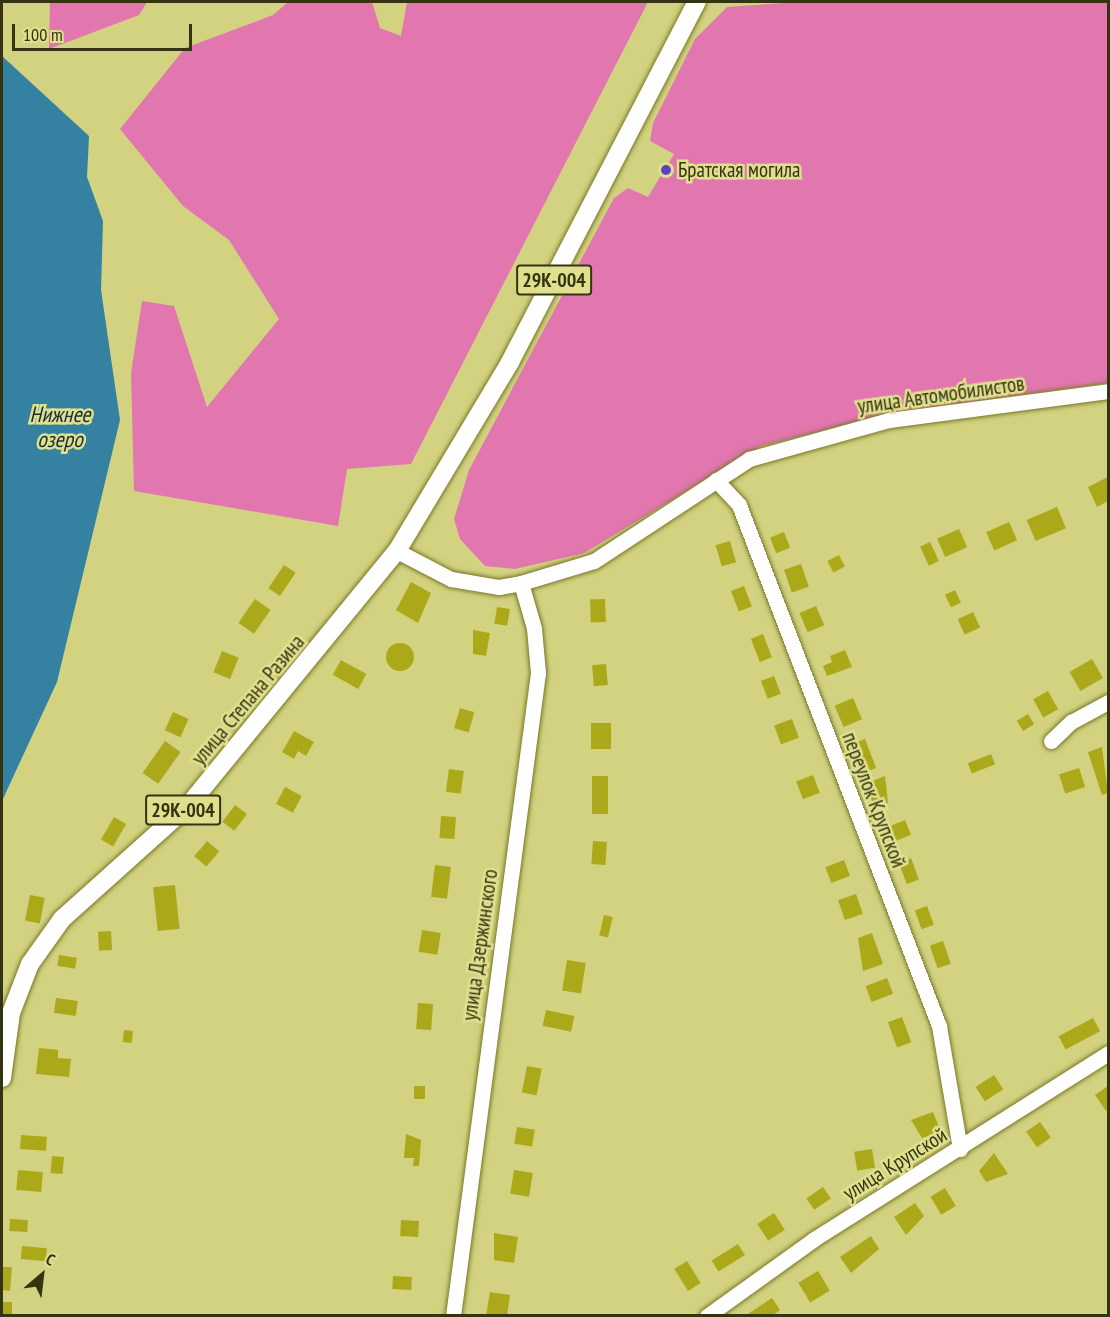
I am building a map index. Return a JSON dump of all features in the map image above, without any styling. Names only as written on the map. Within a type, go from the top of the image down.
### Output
[{"type":"main road","name":"29К-004","points":[[397,552],[510,362],[697,2]]},
{"type":"main road","name":"улица Степана Разина","points":[[2,1078],[10,1013],[30,964],[63,920],[188,806],[397,552]]},
{"type":"street","name":"улица Автомобилистов","points":[[397,552],[451,579],[499,587],[520,583],[594,561],[749,459],[889,420],[1108,391]]},
{"type":"street","name":"переулок Крупской","points":[[716,480],[739,506],[939,1026],[960,1149]]},
{"type":"street","name":"улица Дзержинского","points":[[453,1316],[538,673],[534,628],[520,583]]},
{"type":"street","points":[[1051,741],[1071,722],[1108,702]]},
{"type":"street","name":"улица Крупской","points":[[707,1316],[814,1239],[960,1149],[1108,1053]]},
{"type":"shaded area","points":[[50,2],[147,2],[139,15],[49,49]]},
{"type":"shaded area","points":[[288,2],[372,2],[380,28],[401,36],[407,2],[648,2],[411,464],[347,469],[338,526],[134,491],[131,373],[142,301],[174,306],[207,407],[279,319],[229,240],[183,206],[120,129],[185,48],[273,15]]},
{"type":"shaded area","points":[[800,2],[1108,2],[1108,383],[903,411],[761,446],[584,553],[515,569],[485,566],[460,539],[454,519],[469,470],[614,198],[628,188],[648,197],[674,154],[650,141],[653,123],[695,39],[727,7]]},
{"type":"water","name":"Нижнее озеро","points":[[2,56],[89,136],[87,177],[103,221],[101,290],[120,420],[57,682],[2,801]]},
{"type":"building","points":[[1108,477],[1108,501],[1097,507],[1088,487]]},
{"type":"building","points":[[1057,507],[1066,528],[1036,541],[1027,520]]},
{"type":"building","points":[[1009,522],[1017,540],[994,550],[986,532]]},
{"type":"building","points":[[959,529],[967,547],[945,557],[937,539]]},
{"type":"building","points":[[784,532],[790,548],[776,553],[770,537]]},
{"type":"building","points":[[730,541],[736,562],[722,566],[716,545]]},
{"type":"building","points":[[930,542],[939,561],[929,566],[920,547]]},
{"type":"building","points":[[839,555],[845,567],[833,572],[827,561]]},
{"type":"building","points":[[801,564],[809,587],[792,593],[784,570]]},
{"type":"building","points":[[284,565],[296,573],[280,596],[268,588]]},
{"type":"building","points":[[411,582],[431,593],[418,623],[396,610]]},
{"type":"building","points":[[744,586],[752,607],[739,612],[731,591]]},
{"type":"building","points":[[955,590],[961,603],[951,607],[945,595]]},
{"type":"building","points":[[255,599],[271,610],[254,634],[238,623]]},
{"type":"building","points":[[605,599],[606,622],[591,623],[590,600]]},
{"type":"building","points":[[816,606],[824,625],[808,632],[799,613]]},
{"type":"building","points":[[497,607],[510,609],[507,626],[494,624]]},
{"type":"building","points":[[973,612],[980,627],[965,635],[958,619]]},
{"type":"building","points":[[473,630],[490,633],[486,656],[473,654]]},
{"type":"building","points":[[763,634],[772,657],[760,662],[751,639]]},
{"type":"building","points":[[400,643],[410,647],[414,657],[410,667],[400,671],[390,667],[386,657],[390,647]]},
{"type":"building","points":[[845,650],[852,667],[827,676],[823,666],[832,662],[830,656]]},
{"type":"building","points":[[222,651],[239,658],[230,679],[213,672]]},
{"type":"building","points":[[1092,659],[1103,678],[1080,691],[1069,672]]},
{"type":"building","points":[[341,660],[366,674],[358,689],[333,675]]},
{"type":"building","points":[[606,664],[608,685],[594,686],[592,665]]},
{"type":"building","points":[[774,676],[781,694],[768,699],[761,681]]},
{"type":"building","points":[[1048,691],[1058,709],[1043,718],[1033,699]]},
{"type":"building","points":[[853,698],[862,719],[844,727],[835,706]]},
{"type":"building","points":[[460,708],[474,712],[469,732],[454,728]]},
{"type":"building","points":[[173,712],[189,719],[180,737],[165,730]]},
{"type":"building","points":[[1028,714],[1034,724],[1023,731],[1017,721]]},
{"type":"building","points":[[792,719],[799,738],[781,744],[774,725]]},
{"type":"building","points":[[591,723],[611,723],[611,749],[591,749]]},
{"type":"building","points":[[294,731],[314,742],[306,756],[298,751],[294,759],[282,752]]},
{"type":"building","points":[[865,739],[876,768],[861,774],[850,745]]},
{"type":"building","points":[[165,741],[181,752],[158,784],[143,773]]},
{"type":"building","points":[[1102,747],[1108,793],[1102,795],[1088,752]]},
{"type":"building","points":[[991,754],[995,764],[972,774],[968,763]]},
{"type":"building","points":[[1079,768],[1085,787],[1065,794],[1059,774]]},
{"type":"building","points":[[449,769],[464,771],[461,794],[446,792]]},
{"type":"building","points":[[813,775],[820,793],[803,799],[796,781]]},
{"type":"building","points":[[592,776],[608,776],[608,814],[592,814]]},
{"type":"building","points":[[885,776],[888,803],[875,808],[865,784]]},
{"type":"building","points":[[285,787],[302,796],[293,813],[276,804]]},
{"type":"building","points":[[235,805],[247,814],[234,831],[222,822]]},
{"type":"building","points":[[441,816],[456,817],[454,839],[439,838]]},
{"type":"building","points":[[114,817],[126,824],[113,847],[101,840]]},
{"type":"building","points":[[905,820],[911,835],[891,843],[885,828]]},
{"type":"building","points":[[207,841],[219,851],[206,867],[194,856]]},
{"type":"building","points":[[593,841],[607,842],[605,865],[591,864]]},
{"type":"building","points":[[911,858],[919,880],[907,884],[899,862]]},
{"type":"building","points":[[844,860],[850,876],[831,883],[825,867]]},
{"type":"building","points":[[435,865],[451,867],[447,899],[431,897]]},
{"type":"building","points":[[175,885],[180,929],[158,931],[153,887]]},
{"type":"building","points":[[856,894],[863,914],[845,920],[838,900]]},
{"type":"building","points":[[30,895],[45,898],[40,923],[25,921]]},
{"type":"building","points":[[927,906],[934,925],[922,929],[915,910]]},
{"type":"building","points":[[604,915],[613,917],[608,937],[599,935]]},
{"type":"building","points":[[422,930],[441,933],[437,955],[419,952]]},
{"type":"building","points":[[111,931],[112,950],[99,951],[98,932]]},
{"type":"building","points":[[872,933],[883,964],[863,971],[858,938]]},
{"type":"building","points":[[943,941],[951,964],[938,968],[930,946]]},
{"type":"building","points":[[59,955],[77,958],[75,969],[57,966]]},
{"type":"building","points":[[567,960],[586,963],[581,994],[562,991]]},
{"type":"building","points":[[887,978],[893,994],[872,1002],[866,986]]},
{"type":"building","points":[[56,998],[78,1001],[76,1016],[54,1013]]},
{"type":"building","points":[[418,1003],[433,1004],[431,1030],[416,1029]]},
{"type":"building","points":[[546,1010],[574,1016],[571,1032],[543,1026]]},
{"type":"building","points":[[902,1017],[911,1042],[897,1048],[888,1022]]},
{"type":"building","points":[[1093,1018],[1100,1031],[1066,1050],[1059,1036]]},
{"type":"building","points":[[124,1030],[133,1031],[132,1043],[123,1042]]},
{"type":"building","points":[[39,1048],[58,1050],[58,1058],[71,1059],[69,1077],[36,1074]]},
{"type":"building","points":[[527,1066],[542,1069],[537,1095],[522,1093]]},
{"type":"building","points":[[994,1075],[1003,1089],[985,1101],[976,1087]]},
{"type":"building","points":[[414,1086],[425,1086],[425,1099],[414,1099]]},
{"type":"building","points":[[1108,1086],[1108,1109],[1106,1111],[1095,1095]]},
{"type":"building","points":[[933,1112],[941,1132],[922,1138],[911,1120]]},
{"type":"building","points":[[1040,1122],[1051,1138],[1037,1147],[1026,1132]]},
{"type":"building","points":[[517,1127],[535,1130],[532,1147],[514,1144]]},
{"type":"building","points":[[406,1134],[421,1140],[419,1166],[413,1166],[414,1158],[404,1158]]},
{"type":"building","points":[[21,1135],[47,1137],[46,1151],[20,1149]]},
{"type":"building","points":[[872,1149],[875,1168],[857,1171],[854,1152]]},
{"type":"building","points":[[994,1153],[1008,1174],[986,1182],[979,1171]]},
{"type":"building","points":[[52,1156],[64,1157],[62,1174],[51,1173]]},
{"type":"building","points":[[18,1170],[43,1172],[41,1192],[16,1190]]},
{"type":"building","points":[[514,1170],[533,1173],[529,1197],[510,1194]]},
{"type":"building","points":[[823,1187],[831,1199],[814,1210],[806,1198]]},
{"type":"building","points":[[945,1188],[956,1206],[941,1215],[930,1197]]},
{"type":"building","points":[[915,1203],[924,1216],[906,1235],[894,1217]]},
{"type":"building","points":[[774,1213],[785,1230],[768,1241],[757,1224]]},
{"type":"building","points":[[10,1219],[28,1220],[27,1232],[9,1231]]},
{"type":"building","points":[[401,1220],[419,1221],[418,1237],[400,1236]]},
{"type":"building","points":[[494,1233],[518,1237],[514,1263],[494,1260]]},
{"type":"building","points":[[871,1236],[879,1249],[851,1273],[840,1257]]},
{"type":"building","points":[[738,1244],[745,1255],[719,1271],[712,1260]]},
{"type":"building","points":[[22,1246],[47,1248],[46,1261],[21,1259]]},
{"type":"building","points":[[687,1261],[701,1283],[688,1291],[674,1269]]},
{"type":"building","points":[[2,1267],[12,1267],[10,1291],[2,1290]]},
{"type":"building","points":[[818,1271],[830,1291],[810,1303],[798,1283]]},
{"type":"building","points":[[393,1276],[412,1277],[411,1290],[392,1289]]},
{"type":"building","points":[[490,1292],[510,1295],[507,1316],[486,1316]]},
{"type":"building","points":[[772,1298],[780,1310],[772,1316],[745,1316]]},
{"type":"building","points":[[2,1302],[12,1302],[12,1316],[2,1316]]},
{"type":"place","name":"Братская могила","points":[[666,170]]}]
